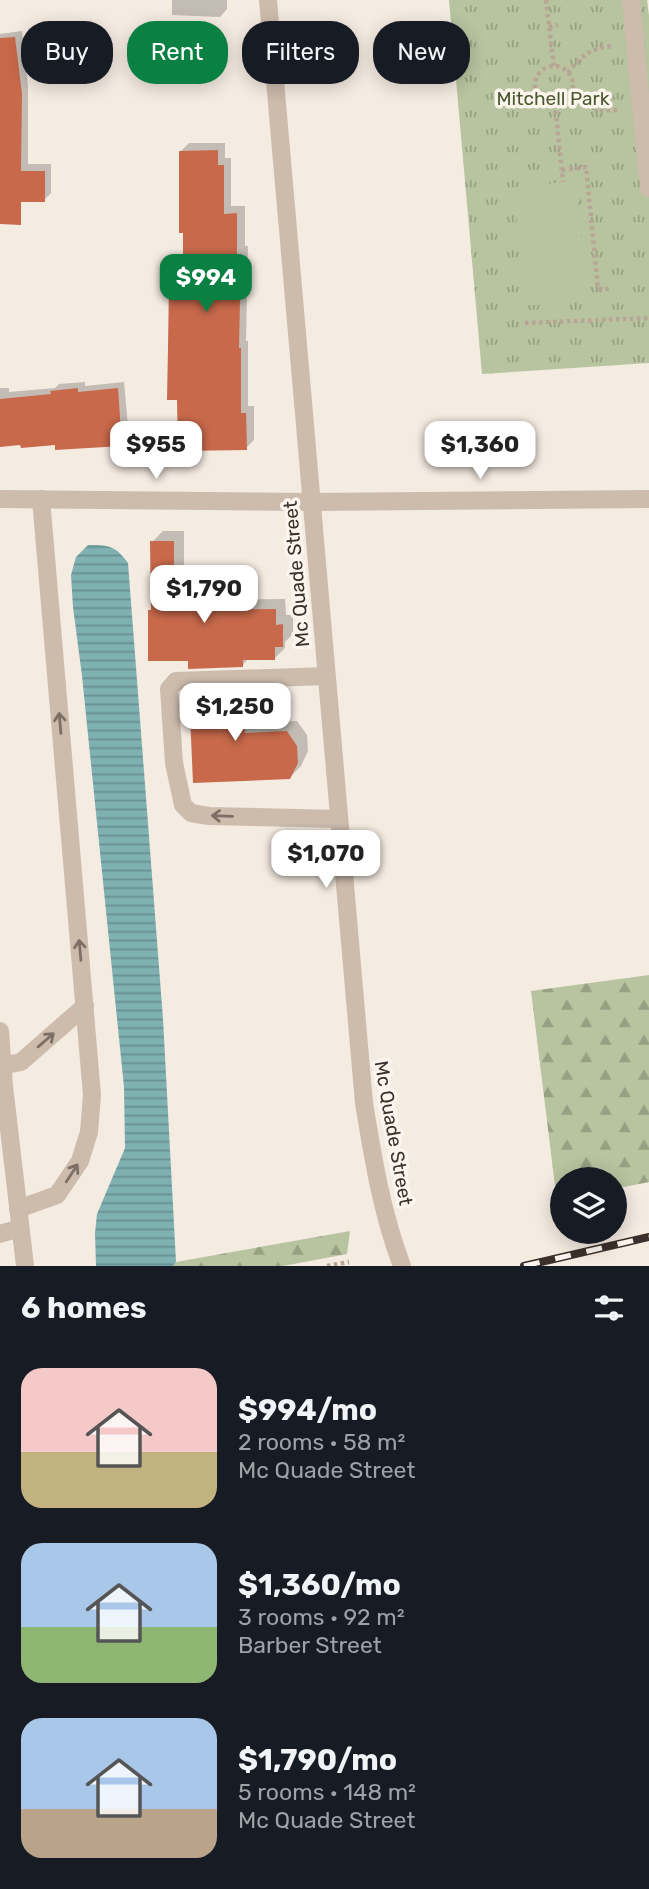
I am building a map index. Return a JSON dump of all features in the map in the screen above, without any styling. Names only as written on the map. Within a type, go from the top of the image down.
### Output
[{"type":"street","name":"Mc Quade Street","points":[[268,0],[364,1103],[374,1163],[402,1266]]},
{"type":"street","points":[[631,0],[649,188]]},
{"type":"street","points":[[0,499],[311,502],[649,499]]},
{"type":"street","points":[[18,1209],[57,1195],[80,1161],[89,1132],[92,1095],[41,499]]},
{"type":"street","points":[[326,676],[176,681],[169,689],[173,763],[183,805],[191,813],[209,816],[339,819]]},
{"type":"street","points":[[1,1066],[21,1062],[85,1006]]},
{"type":"street","points":[[0,1031],[2,1089],[25,1266]]},
{"type":"street","points":[[0,1234],[20,1228]]},
{"type":"path","points":[[546,0],[554,66]]},
{"type":"path","points":[[549,27],[558,25]]},
{"type":"path","points":[[568,73],[582,56],[592,49],[635,44]]},
{"type":"path","points":[[554,66],[568,73],[572,78],[573,88],[563,102],[547,102],[536,92],[537,76],[546,69],[554,66]]},
{"type":"path","points":[[571,91],[584,103],[602,111],[641,109]]},
{"type":"path","points":[[555,104],[563,182]]},
{"type":"path","points":[[562,170],[586,167],[598,289],[611,289]]},
{"type":"path","points":[[525,323],[649,318]]},
{"type":"path","points":[[327,1266],[349,1262]]},
{"type":"green space","name":"Mitchell Park","points":[[449,0],[647,0],[649,363],[482,374],[456,84],[470,84],[470,21],[451,21]]},
{"type":"green space","points":[[575,181],[588,300],[524,306],[514,187]]},
{"type":"green space","points":[[649,975],[649,1182],[627,1186],[627,1167],[553,1167],[531,991]]},
{"type":"green space","points":[[350,1231],[347,1254],[283,1266],[173,1266],[176,1262]]},
{"type":"water","points":[[88,545],[111,547],[128,563],[163,1019],[176,1262],[173,1266],[96,1266],[97,1214],[125,1148],[124,1087],[71,575],[76,557]]},
{"type":"building","points":[[15,37],[22,94],[21,171],[45,171],[45,202],[21,202],[21,225],[0,224],[0,38]]},
{"type":"building","points":[[218,150],[218,165],[224,165],[224,214],[237,213],[237,254],[241,254],[239,348],[241,413],[246,413],[247,450],[178,451],[177,400],[167,400],[169,282],[183,283],[183,233],[179,233],[179,151]]},
{"type":"building","points":[[78,388],[78,392],[118,388],[122,446],[55,450],[55,445],[0,447],[0,399],[51,394],[50,391]]},
{"type":"building","points":[[150,541],[174,541],[174,610],[276,609],[276,625],[283,624],[283,647],[275,647],[275,660],[243,660],[243,667],[188,669],[188,661],[148,661],[148,610],[151,610]]},
{"type":"building","points":[[244,690],[245,733],[287,731],[297,746],[298,763],[290,779],[193,783],[189,692]]},
{"type":"railway","points":[[524,1266],[649,1237]]}]
